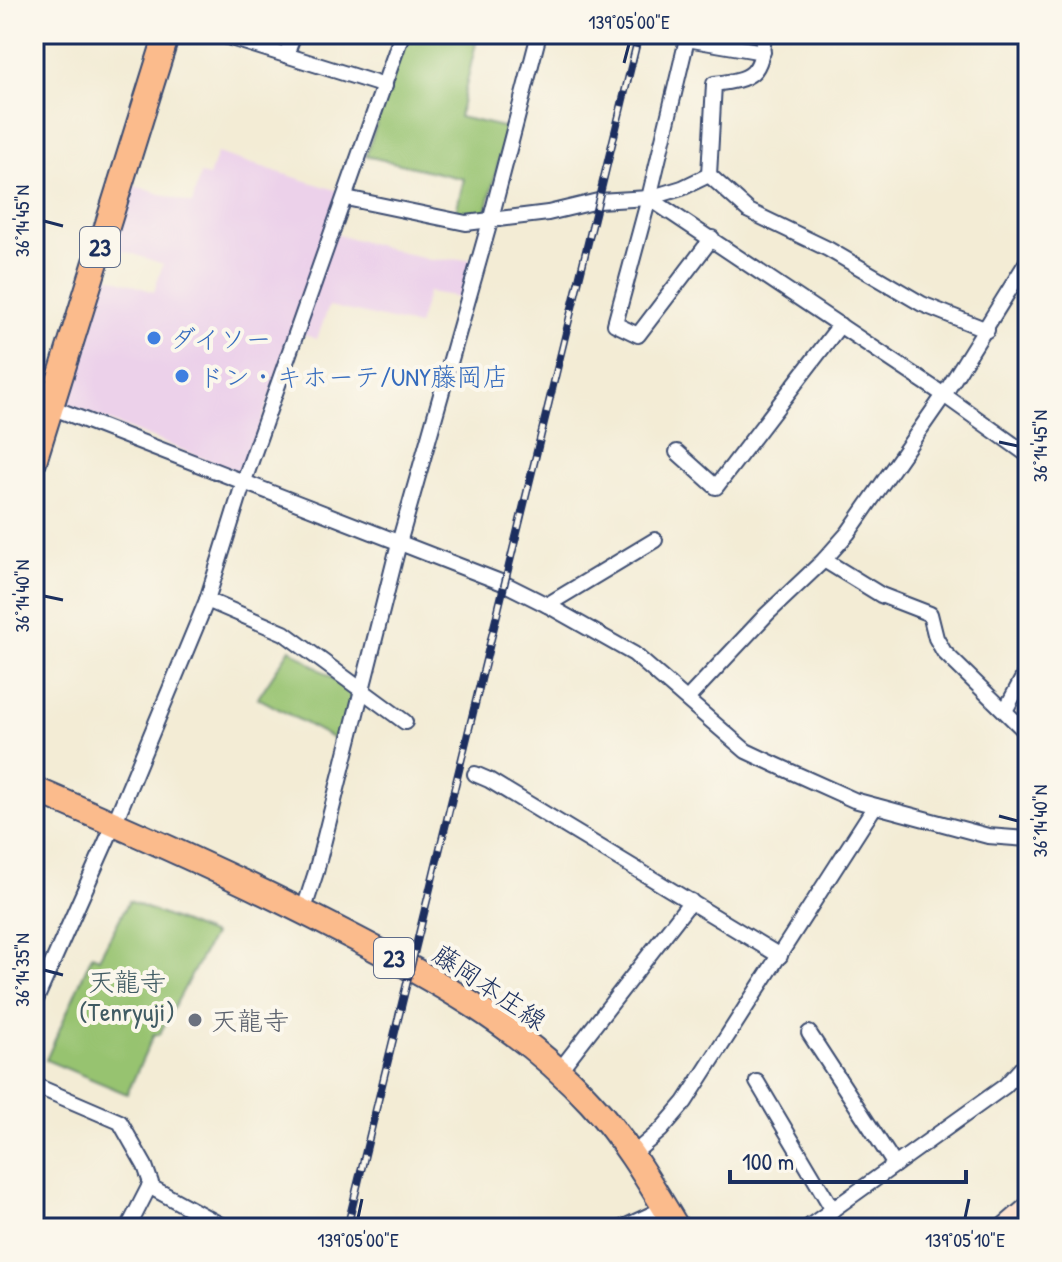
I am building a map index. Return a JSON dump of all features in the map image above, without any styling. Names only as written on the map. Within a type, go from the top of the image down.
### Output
[{"type":"main road","name":"23","points":[[34,461],[167,34]]},
{"type":"main road","name":"藤岡本庄線","points":[[34,789],[303,912],[411,967],[460,997],[525,1043],[591,1103],[632,1155],[671,1218]]},
{"type":"street","points":[[218,34],[385,86]]},
{"type":"street","points":[[286,55],[294,34]]},
{"type":"street","points":[[34,1004],[114,824],[207,600],[244,481],[402,34]]},
{"type":"street","points":[[303,912],[316,872],[399,543],[491,218],[539,34]]},
{"type":"street","points":[[709,175],[714,84],[745,80],[755,73],[763,52],[764,34]]},
{"type":"street","points":[[712,238],[638,335],[615,324],[687,39],[763,52]]},
{"type":"street","points":[[346,198],[466,223],[548,213],[598,201],[649,198],[682,188],[709,175]]},
{"type":"street","points":[[709,175],[749,211],[828,249],[922,304],[987,330]]},
{"type":"street","points":[[649,198],[1028,454]]},
{"type":"street","points":[[688,698],[848,533],[987,330],[1028,260]]},
{"type":"street","points":[[677,452],[716,487],[840,325]]},
{"type":"street","points":[[51,407],[503,583],[634,654],[746,751],[854,800],[988,836],[1028,839]]},
{"type":"street","points":[[547,605],[655,540]]},
{"type":"street","points":[[824,560],[881,595],[930,614],[936,638],[944,652],[1028,734]]},
{"type":"street","points":[[207,600],[284,633],[405,722]]},
{"type":"street","points":[[1005,711],[1028,668]]},
{"type":"street","points":[[475,774],[780,956]]},
{"type":"street","points":[[632,1155],[661,1130],[685,1102],[875,806]]},
{"type":"street","points":[[559,1071],[691,901]]},
{"type":"street","points":[[809,1033],[895,1165]]},
{"type":"street","points":[[807,1228],[1005,1086],[1028,1061]]},
{"type":"street","points":[[757,1082],[833,1210]]},
{"type":"street","points":[[34,1085],[120,1122],[151,1183],[128,1228]]},
{"type":"street","points":[[149,1186],[226,1228]]},
{"type":"street","points":[[1006,1228],[1028,1209]]},
{"type":"street","points":[[622,1228],[671,1218]]},
{"type":"shaded area","points":[[217,153],[342,192],[328,232],[430,260],[472,259],[460,297],[428,292],[418,326],[329,306],[317,339],[293,331],[243,474],[63,403],[104,275],[154,292],[163,264],[113,247],[132,185],[192,204],[200,174],[209,176]]},
{"type":"green space","points":[[406,34],[478,34],[459,117],[507,128],[486,213],[455,215],[464,179],[366,156]]},
{"type":"green space","points":[[290,649],[353,693],[340,742],[258,698]]},
{"type":"green space","name":"天龍寺 (Tenryuji)","points":[[129,901],[213,935],[159,1035],[154,1034],[127,1094],[46,1060],[92,955],[99,958]]},
{"type":"railway","points":[[347,1228],[639,34]]},
{"type":"place","name":"ダイソー","points":[[154,338]]},
{"type":"place","name":"ドン・キホーテ/UNY藤岡店","points":[[182,376]]},
{"type":"place","name":"天龍寺","points":[[195,1020]]}]
